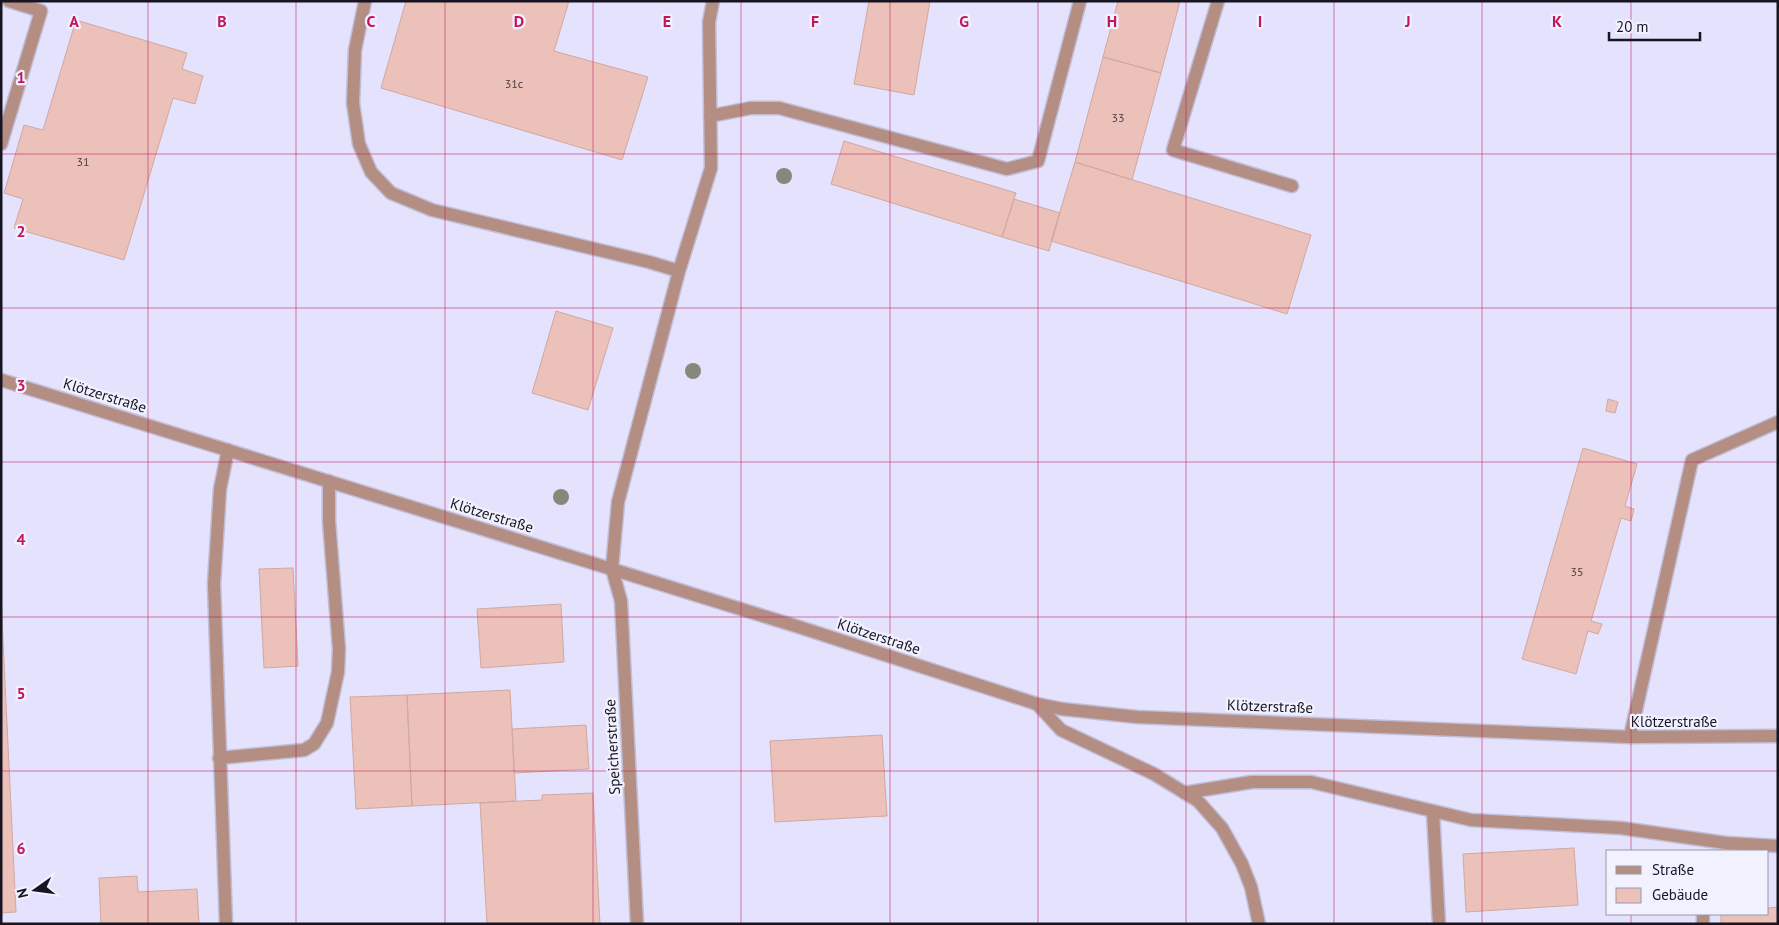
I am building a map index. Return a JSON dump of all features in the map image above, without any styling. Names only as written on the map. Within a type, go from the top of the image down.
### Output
[{"type":"street","points":[[1,144],[42,11],[9,1]]},
{"type":"street","points":[[365,1],[355,50],[353,103],[359,144],[371,172],[391,193],[432,210],[649,262],[679,271]]},
{"type":"street","points":[[612,569],[618,502],[679,271],[711,168],[709,22],[713,1]]},
{"type":"street","points":[[710,116],[751,108],[779,108],[1007,169],[1038,160],[1080,1]]},
{"type":"street","points":[[1218,1],[1173,150],[1292,186]]},
{"type":"street","name":"Klötzerstraße","points":[[1,380],[612,569],[1037,704],[1062,709],[1137,717],[1630,737],[1778,736]]},
{"type":"street","points":[[1630,737],[1692,460],[1778,422]]},
{"type":"street","points":[[226,924],[214,584],[220,489],[228,450]]},
{"type":"street","points":[[220,758],[304,750],[314,744],[327,723],[338,672],[339,649],[329,522],[329,481]]},
{"type":"street","name":"Speicherstraße","points":[[612,569],[621,601],[637,924]]},
{"type":"street","points":[[1037,704],[1061,730],[1154,774],[1198,801],[1222,828],[1242,864],[1251,887],[1259,924]]},
{"type":"street","points":[[1184,793],[1252,782],[1311,782],[1471,820],[1621,828],[1701,845],[1726,843],[1778,846]]},
{"type":"street","points":[[1434,812],[1439,924]]},
{"type":"building","points":[[406,1],[569,1],[554,51],[648,77],[622,160],[381,88]]},
{"type":"building","points":[[869,1],[930,1],[914,95],[854,84]]},
{"type":"building","points":[[1118,1],[1180,1],[1161,73],[1103,57]]},
{"type":"building","points":[[76,20],[187,53],[182,69],[203,76],[195,104],[173,98],[124,260],[14,228],[23,199],[4,193],[24,125],[43,130]]},
{"type":"building","points":[[1103,57],[1161,73],[1132,180],[1075,162]]},
{"type":"building","points":[[844,141],[1016,193],[1002,237],[831,184]]},
{"type":"building","points":[[1075,162],[1311,235],[1287,314],[1051,241]]},
{"type":"building","points":[[1014,199],[1060,213],[1049,251],[1002,237]]},
{"type":"building","points":[[556,311],[613,328],[588,410],[532,393]]},
{"type":"building","points":[[1608,399],[1618,402],[1615,413],[1606,411]]},
{"type":"building","points":[[1583,448],[1637,464],[1625,506],[1634,509],[1631,521],[1621,518],[1591,621],[1602,624],[1598,634],[1588,631],[1576,674],[1522,659]]},
{"type":"building","points":[[293,568],[298,666],[264,668],[259,569]]},
{"type":"building","points":[[1,598],[16,912],[1,913]]},
{"type":"building","points":[[561,604],[564,662],[481,668],[477,609]]},
{"type":"building","points":[[510,690],[516,801],[412,806],[407,695]]},
{"type":"building","points":[[407,695],[412,806],[356,809],[350,697]]},
{"type":"building","points":[[586,725],[589,769],[514,773],[512,729]]},
{"type":"building","points":[[882,735],[887,816],[775,822],[770,741]]},
{"type":"building","points":[[593,793],[600,924],[487,924],[480,803],[542,800],[542,795]]},
{"type":"building","points":[[1574,848],[1578,905],[1466,912],[1463,854]]},
{"type":"building","points":[[137,876],[138,892],[197,889],[199,924],[101,924],[99,878]]},
{"type":"building","points":[[1778,907],[1778,924],[1721,924],[1721,915],[1769,915],[1769,908]]}]
